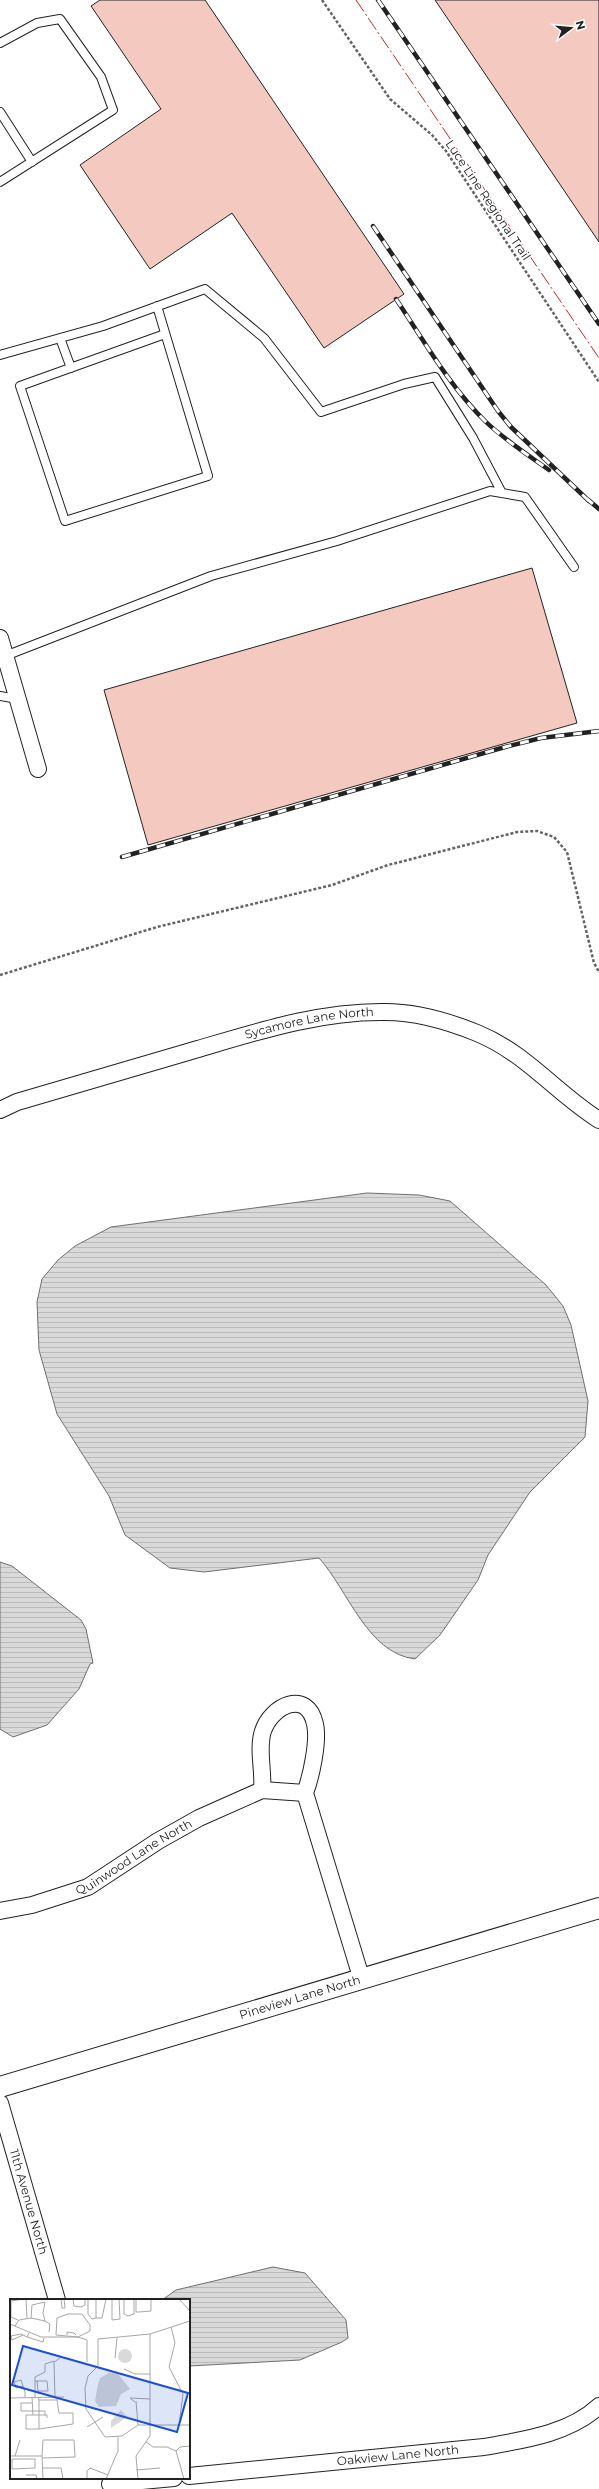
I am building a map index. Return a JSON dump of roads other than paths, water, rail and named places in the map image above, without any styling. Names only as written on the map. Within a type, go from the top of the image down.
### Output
[{"type":"street","points":[[0,638],[38,769]]},
{"type":"street","name":"Sycamore Lane North","points":[[0,1110],[24,1100],[276,1027],[339,1014],[386,1012],[434,1019],[477,1033],[517,1055],[552,1081],[583,1110],[599,1120]]},
{"type":"street","points":[[262,1790],[262,1732],[278,1709],[288,1703],[300,1704],[309,1711],[315,1723],[316,1735],[311,1769],[305,1793],[361,1977]]},
{"type":"street","name":"Quinwood Lane North","points":[[0,1911],[32,1905],[88,1886],[158,1841],[199,1818],[262,1790],[305,1793]]},
{"type":"street","name":"Pineview Lane North","points":[[0,2087],[361,1977],[599,1908]]},
{"type":"street","name":"11th Avenue North","points":[[0,2103],[57,2299]]},
{"type":"street","name":"Oakview Lane North","points":[[190,2476],[484,2447],[527,2439],[565,2427],[596,2414]]},
{"type":"street","points":[[110,2484],[163,2479]]},
{"type":"lane","points":[[0,43],[37,23],[60,19],[101,77],[113,110],[0,182]]},
{"type":"lane","points":[[0,112],[32,162]]},
{"type":"lane","points":[[0,355],[60,338],[205,289],[264,338],[321,412],[404,384],[435,377],[473,438],[502,493]]},
{"type":"lane","points":[[157,306],[208,476],[65,521],[20,386],[165,334]]},
{"type":"lane","points":[[60,338],[70,368]]},
{"type":"lane","points":[[5,656],[87,626],[211,576],[337,541],[490,491],[525,497],[574,567]]},
{"type":"lane","points":[[0,696],[18,699]]},
{"type":"railway","points":[[378,0],[599,324]]},
{"type":"railway","points":[[373,226],[498,411],[511,427],[589,501]]},
{"type":"railway","points":[[396,299],[449,379],[473,408],[501,435],[549,470]]},
{"type":"railway","points":[[586,498],[599,509]]},
{"type":"railway","points":[[122,857],[505,747],[541,738],[599,731]]}]
